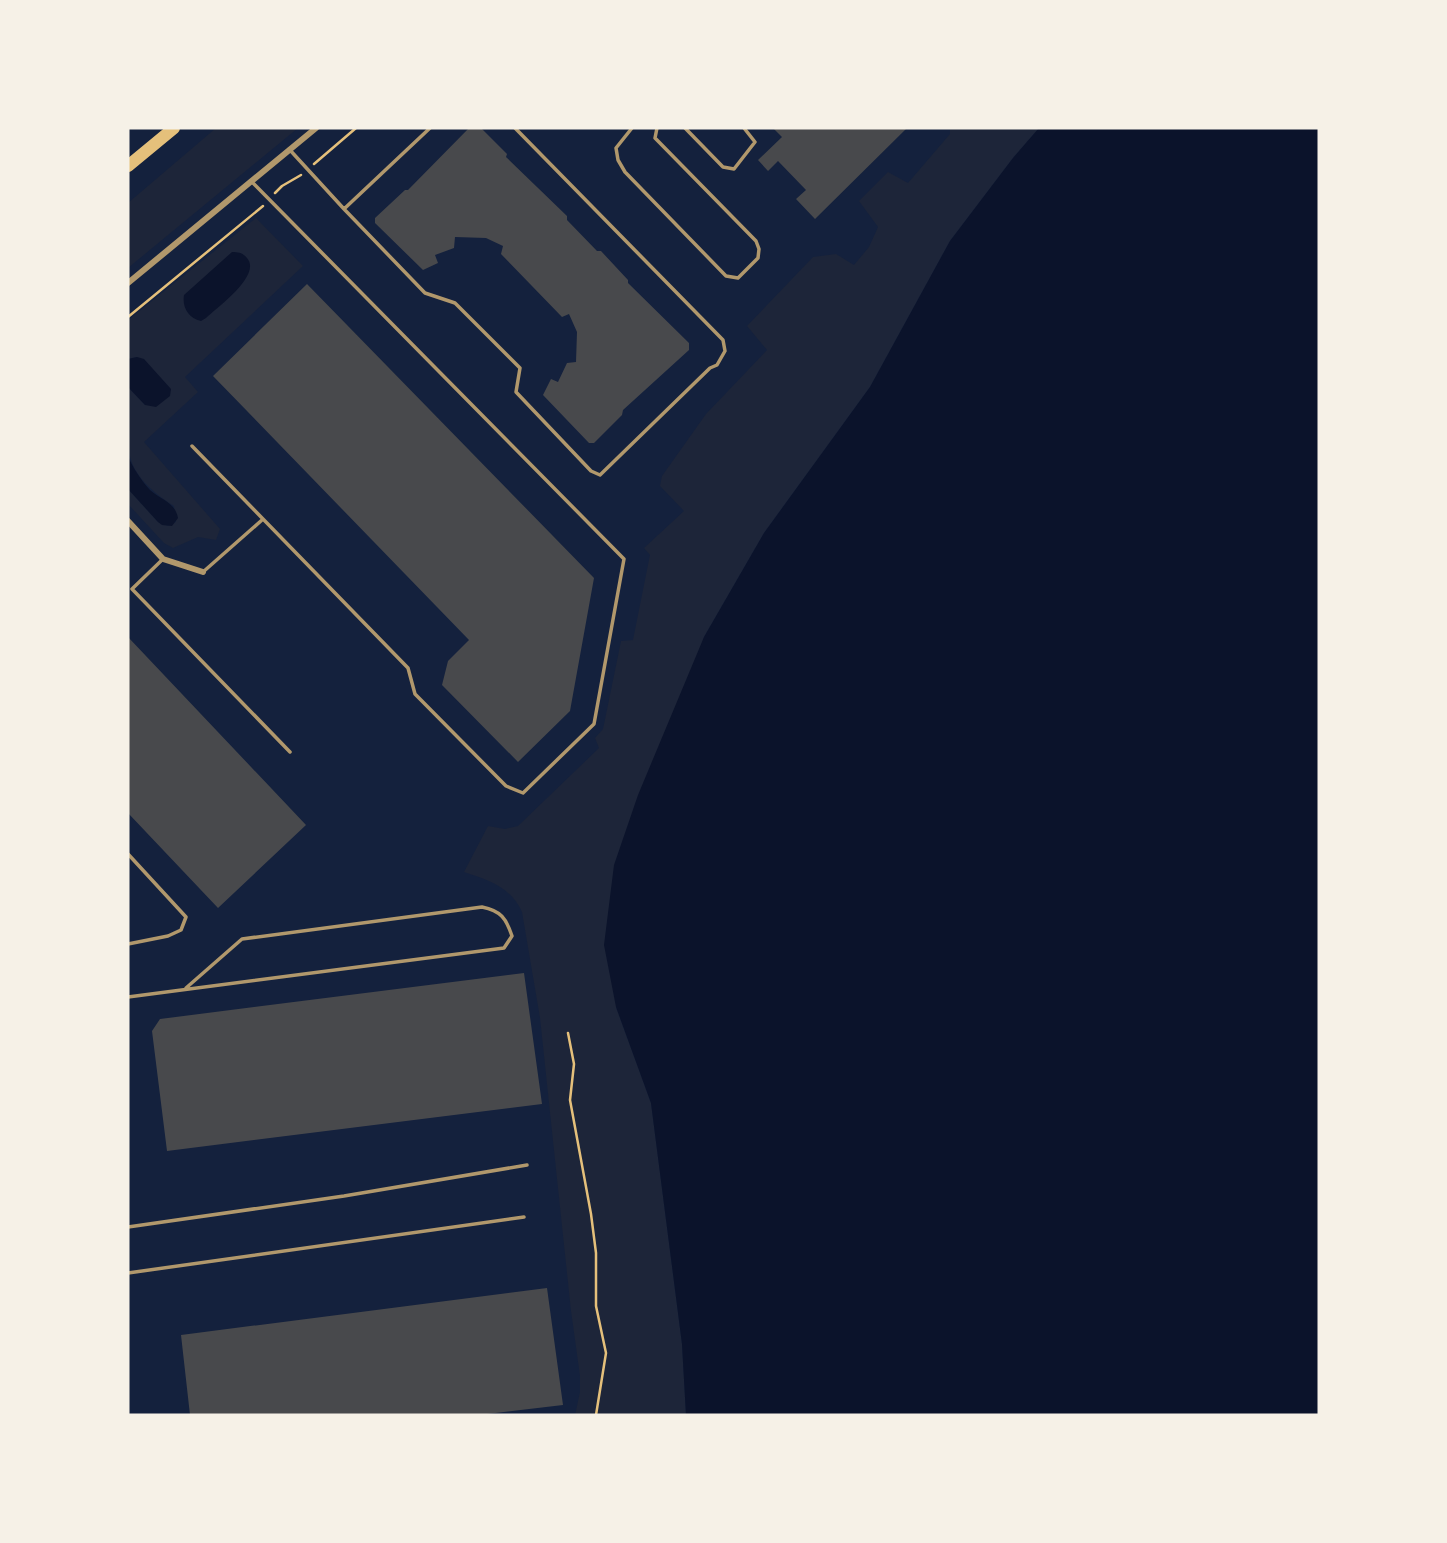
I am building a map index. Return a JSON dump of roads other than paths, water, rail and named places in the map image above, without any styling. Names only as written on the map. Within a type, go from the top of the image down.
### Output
[{"type":"highway","points":[[128,166],[174,128]]},
{"type":"street","points":[[128,283],[316,128]]},
{"type":"street","points":[[128,521],[163,559],[203,572]]},
{"type":"lane","points":[[344,209],[430,128]]},
{"type":"lane","points":[[289,149],[425,293],[455,303],[520,368],[516,392],[591,471],[600,474],[710,368],[717,365],[725,351],[723,340],[514,128]]},
{"type":"lane","points":[[632,128],[616,149],[618,160],[625,172],[726,276],[738,278],[758,258],[756,241],[655,138],[657,128]]},
{"type":"lane","points":[[685,128],[723,167],[734,169],[755,142],[744,128]]},
{"type":"lane","points":[[192,446],[408,668],[415,694],[506,786],[523,793],[594,724],[624,559],[251,181]]},
{"type":"lane","points":[[203,572],[262,520]]},
{"type":"lane","points":[[132,589],[163,559]]},
{"type":"lane","points":[[128,584],[290,752]]},
{"type":"lane","points":[[128,854],[186,917],[181,930],[168,936],[128,944]]},
{"type":"lane","points":[[128,997],[504,948],[512,936],[508,922],[495,909],[482,907],[242,939],[186,988]]},
{"type":"lane","points":[[128,1227],[344,1196],[527,1165]]},
{"type":"lane","points":[[128,1273],[524,1217]]}]
